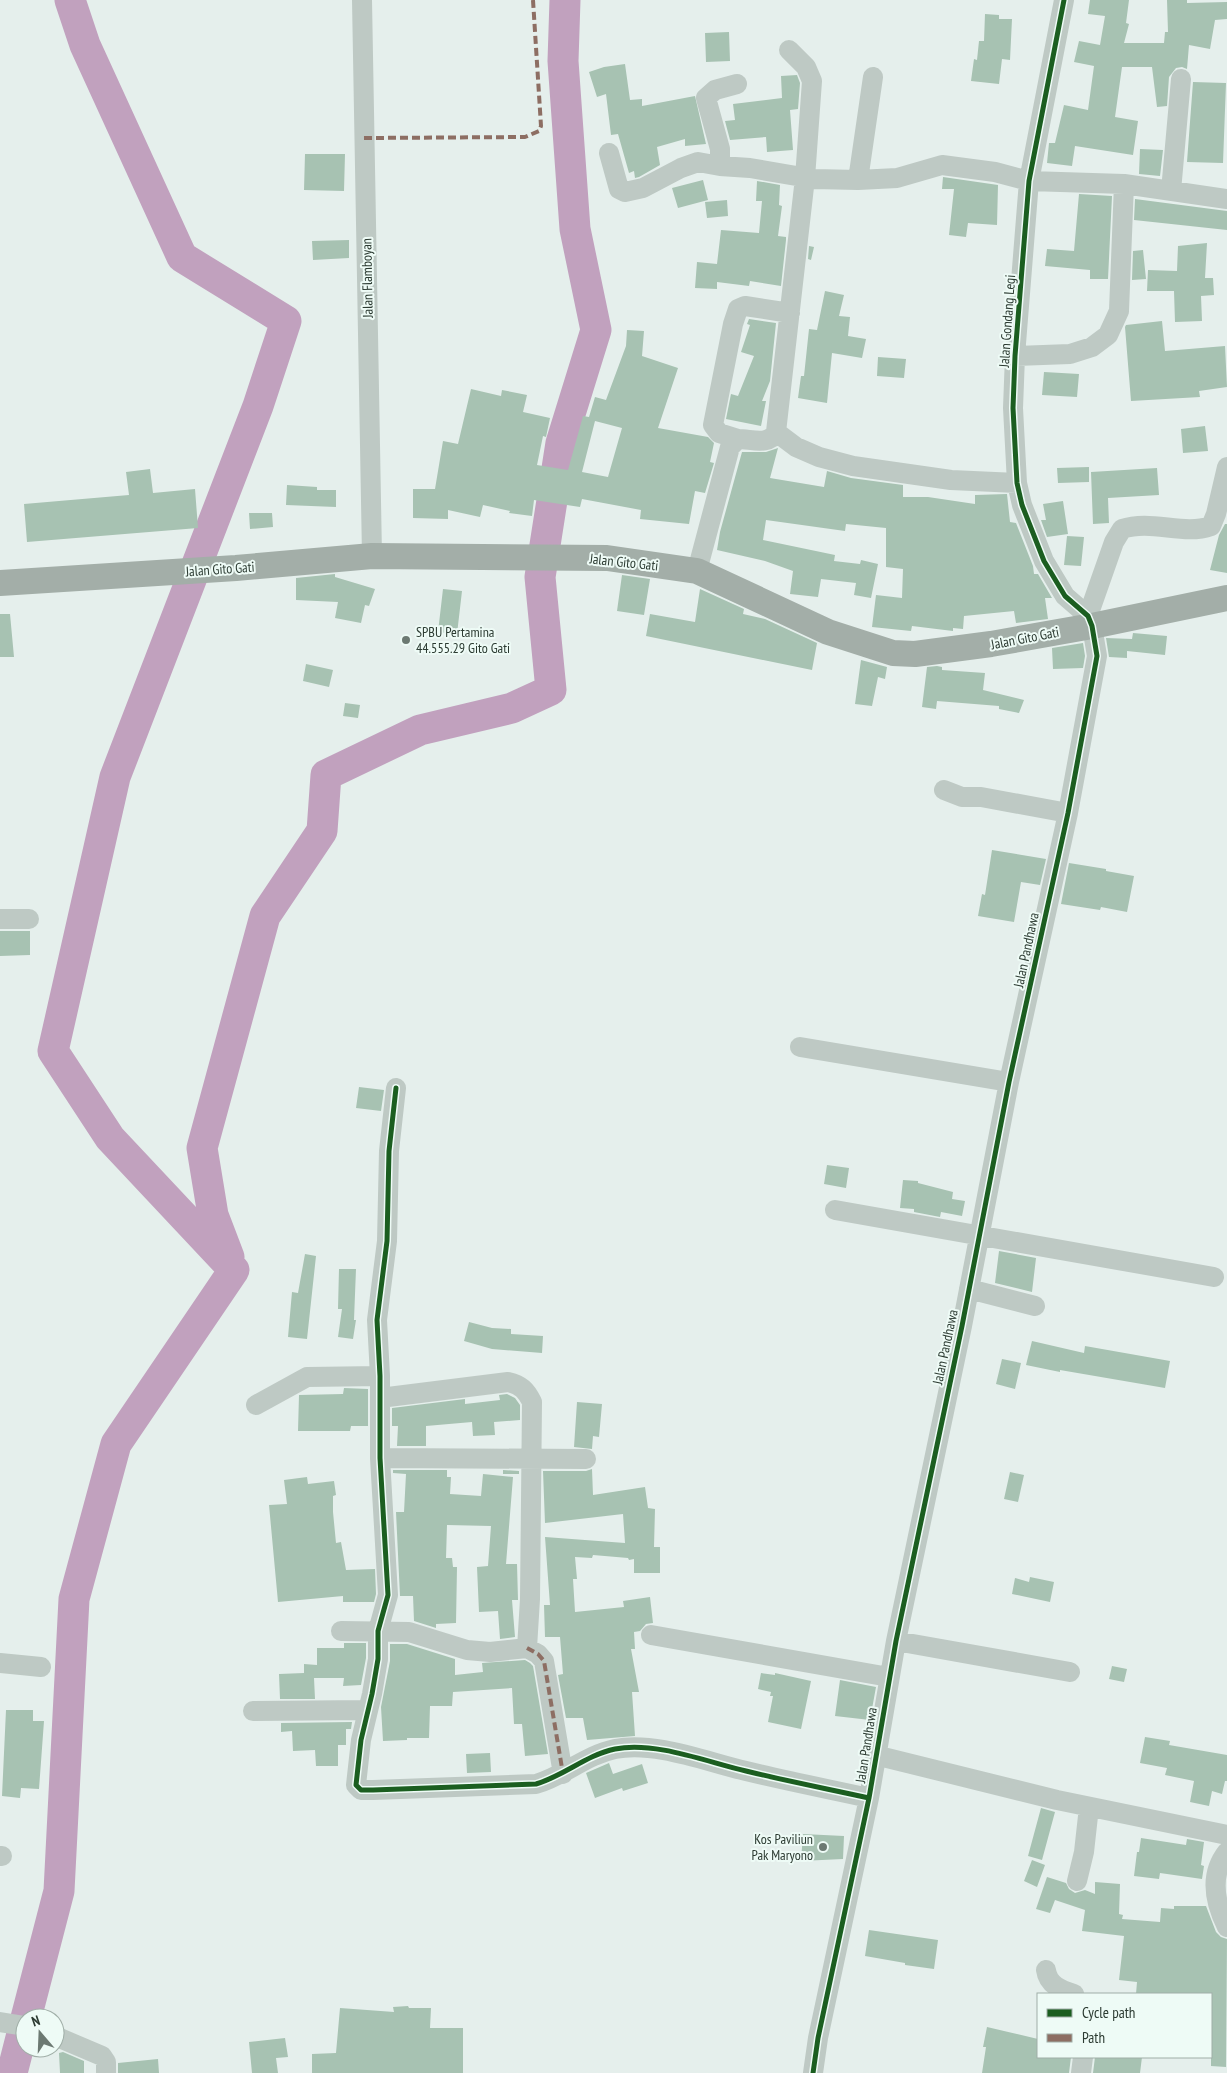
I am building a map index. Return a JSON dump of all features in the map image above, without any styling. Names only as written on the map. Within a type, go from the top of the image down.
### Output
[{"type":"main road","name":"Jalan Gito Gati","points":[[0,583],[236,568],[372,556],[607,558],[697,571],[828,632],[893,653],[915,654],[935,653],[1090,621],[1227,598]]},
{"type":"street","name":"Jalan Flamboyan","points":[[362,0],[372,556]]},
{"type":"street","name":"Jalan Gondang Legi","points":[[1064,0],[1029,180],[1015,356],[1013,408],[1016,482],[1022,505],[1044,561],[1065,596],[1090,621]]},
{"type":"street","points":[[790,50],[806,68],[812,81],[805,178],[790,313],[776,432],[768,440],[738,439],[718,432],[713,425],[733,324],[738,308],[745,306],[790,313]]},
{"type":"street","points":[[858,180],[873,77]]},
{"type":"street","points":[[1171,191],[1181,78]]},
{"type":"street","points":[[720,166],[720,149],[706,98],[715,90],[737,84]]},
{"type":"street","points":[[610,153],[619,189],[625,192],[643,188],[698,162],[750,168],[805,178],[858,180],[897,178],[942,165],[995,172],[1029,180],[1124,184],[1227,199]]},
{"type":"street","points":[[1015,356],[1070,354],[1092,347],[1108,335],[1119,311],[1124,184]]},
{"type":"street","points":[[776,432],[796,447],[819,457],[853,466],[951,480],[1016,482]]},
{"type":"street","points":[[697,571],[730,447],[738,439]]},
{"type":"street","points":[[1090,621],[1114,542],[1122,529],[1132,526],[1154,525],[1199,530],[1211,526],[1216,514],[1227,466]]},
{"type":"street","name":"Jalan Pandhawa","points":[[814,2073],[818,2038],[869,1798],[889,1676],[969,1289],[1008,1082],[1068,813],[1098,656],[1090,621]]},
{"type":"street","points":[[944,790],[962,797],[981,797],[1068,813]]},
{"type":"street","points":[[0,919],[29,919]]},
{"type":"street","points":[[800,1046],[1008,1082]]},
{"type":"street","points":[[396,1088],[390,1151],[387,1241],[377,1320],[380,1376],[380,1458],[388,1595],[378,1631],[378,1659],[361,1740],[356,1785],[361,1790],[472,1788],[536,1784],[563,1774],[598,1754],[616,1749],[646,1747],[869,1798]]},
{"type":"street","points":[[835,1210],[1214,1277]]},
{"type":"street","points":[[969,1289],[1035,1306]]},
{"type":"street","points":[[256,1405],[307,1377],[380,1376]]},
{"type":"street","points":[[380,1398],[508,1382],[517,1384],[526,1390],[532,1402],[530,1599],[527,1648]]},
{"type":"street","points":[[380,1458],[531,1457],[586,1459]]},
{"type":"street","points":[[341,1631],[410,1632],[467,1650],[490,1652],[527,1648],[538,1654],[544,1661],[563,1774]]},
{"type":"street","points":[[652,1635],[889,1676]]},
{"type":"street","points":[[896,1641],[1070,1672]]},
{"type":"street","points":[[0,1663],[41,1667]]},
{"type":"street","points":[[253,1711],[368,1710]]},
{"type":"street","points":[[875,1755],[1089,1807],[1227,1835]]},
{"type":"street","points":[[1077,1881],[1084,1852],[1089,1807]]},
{"type":"street","points":[[1227,1852],[1221,1859],[1215,1880],[1218,1909],[1227,1927]]},
{"type":"street","points":[[1046,1970],[1047,1977],[1052,1984],[1071,1993]]},
{"type":"street","points":[[65,2040],[102,2056],[106,2062],[106,2073]]},
{"type":"street","points":[[1081,2073],[1083,2058]]},
{"type":"building","points":[[1090,0],[1129,0],[1126,23],[1129,24],[1124,43],[1164,43],[1165,32],[1168,32],[1167,0],[1187,0],[1187,3],[1227,2],[1227,19],[1215,20],[1210,49],[1189,45],[1187,69],[1182,67],[1176,68],[1169,77],[1167,106],[1157,107],[1152,67],[1122,67],[1115,117],[1138,121],[1133,155],[1075,146],[1072,166],[1047,163],[1049,143],[1055,143],[1064,105],[1088,110],[1094,66],[1074,62],[1079,41],[1100,45],[1105,16],[1088,14]]},
{"type":"building","points":[[985,14],[999,15],[999,19],[1012,19],[1010,60],[1002,59],[999,84],[971,81],[974,59],[977,60],[979,41],[984,41]]},
{"type":"building","points":[[729,32],[730,61],[706,62],[705,33]]},
{"type":"building","points":[[625,64],[630,100],[642,99],[642,106],[695,96],[706,144],[685,146],[685,139],[657,147],[660,165],[635,178],[634,171],[629,173],[618,134],[611,135],[606,94],[597,97],[589,72],[604,67]]},
{"type":"building","points":[[797,75],[800,83],[798,109],[790,110],[793,150],[767,152],[766,137],[730,140],[725,121],[735,120],[733,104],[782,98],[781,76]]},
{"type":"building","points":[[1193,82],[1226,83],[1223,163],[1187,162]]},
{"type":"building","points":[[1140,149],[1163,150],[1160,176],[1139,174]]},
{"type":"building","points":[[305,154],[345,154],[344,191],[304,190]]},
{"type":"building","points":[[943,177],[998,185],[997,225],[968,223],[966,237],[949,235],[954,189],[942,189]]},
{"type":"building","points":[[703,180],[708,200],[678,208],[672,188]]},
{"type":"building","points":[[757,181],[780,185],[779,205],[782,206],[778,236],[786,237],[781,286],[750,281],[749,286],[717,282],[717,289],[695,288],[697,262],[717,264],[721,230],[759,233],[762,201],[756,201]]},
{"type":"building","points":[[1079,194],[1112,196],[1108,279],[1090,279],[1090,270],[1045,266],[1047,249],[1074,251]]},
{"type":"building","points":[[1135,199],[1227,211],[1227,230],[1134,220]]},
{"type":"building","points":[[727,200],[728,216],[707,218],[705,202]]},
{"type":"building","points":[[349,240],[349,258],[313,260],[312,241]]},
{"type":"building","points":[[1207,243],[1205,278],[1213,278],[1214,295],[1201,296],[1202,321],[1175,322],[1174,291],[1147,291],[1148,270],[1177,271],[1178,246]]},
{"type":"building","points":[[809,246],[814,247],[811,260],[808,259]]},
{"type":"building","points":[[1143,250],[1146,279],[1132,280],[1133,251]]},
{"type":"building","points":[[825,291],[844,295],[839,316],[850,317],[848,336],[866,339],[862,358],[832,353],[827,403],[798,398],[801,376],[804,376],[809,329],[817,330]]},
{"type":"building","points":[[749,319],[776,323],[770,381],[762,401],[766,401],[761,426],[726,419],[731,394],[738,396],[754,356],[741,352],[750,325],[747,324]]},
{"type":"building","points":[[1162,321],[1165,351],[1225,346],[1227,387],[1199,391],[1200,397],[1131,401],[1125,327],[1126,325]]},
{"type":"building","points":[[627,330],[644,331],[642,356],[678,368],[658,428],[708,437],[714,443],[710,462],[714,463],[705,493],[695,491],[689,524],[640,519],[641,510],[582,499],[580,507],[534,500],[532,516],[509,513],[510,511],[483,505],[480,517],[448,510],[448,519],[413,518],[413,489],[435,489],[443,441],[458,444],[471,389],[501,396],[502,390],[527,395],[523,412],[550,418],[546,437],[543,436],[537,465],[568,470],[583,416],[589,417],[595,397],[606,400],[626,346]],"holes":[[[595,421],[622,428],[608,477],[582,472]]]},
{"type":"building","points":[[878,357],[906,359],[904,378],[877,376]]},
{"type":"building","points":[[1044,372],[1079,374],[1077,397],[1042,395]]},
{"type":"building","points":[[1205,426],[1208,451],[1183,453],[1181,429]]},
{"type":"building","points":[[778,448],[770,478],[824,487],[827,471],[851,478],[903,485],[903,497],[928,497],[975,504],[975,495],[1007,494],[1010,522],[1016,523],[1033,566],[1034,574],[1038,574],[1052,598],[1045,598],[1048,619],[1016,623],[1014,611],[964,616],[963,629],[953,628],[953,631],[912,626],[911,631],[872,627],[876,595],[902,598],[903,569],[886,567],[886,528],[846,524],[845,531],[766,520],[763,540],[835,555],[834,561],[860,564],[861,560],[878,564],[871,598],[854,595],[856,583],[821,579],[818,597],[790,594],[793,571],[765,561],[717,550],[720,532],[742,452],[766,452]]},
{"type":"building","points":[[1089,467],[1089,482],[1058,483],[1057,468]]},
{"type":"building","points":[[1157,468],[1159,495],[1108,498],[1109,523],[1093,524],[1091,472]]},
{"type":"building","points":[[150,469],[153,493],[195,489],[198,528],[27,542],[24,504],[129,495],[126,472]]},
{"type":"building","points":[[287,485],[317,487],[317,490],[336,490],[336,507],[286,505]]},
{"type":"building","points":[[1063,501],[1068,534],[1047,537],[1041,520],[1046,520],[1043,504]]},
{"type":"building","points":[[249,513],[272,513],[273,527],[250,529]]},
{"type":"building","points":[[1225,524],[1227,524],[1227,573],[1210,570],[1219,535]]},
{"type":"building","points":[[1067,536],[1084,537],[1081,566],[1064,565]]},
{"type":"building","points":[[335,574],[335,577],[375,589],[369,606],[365,605],[361,623],[335,618],[338,602],[296,600],[296,578]]},
{"type":"building","points":[[622,575],[650,579],[644,615],[617,611]]},
{"type":"building","points":[[443,589],[462,591],[457,634],[438,632]]},
{"type":"building","points":[[700,589],[744,609],[743,614],[765,619],[817,643],[812,670],[646,636],[650,614],[695,622]]},
{"type":"building","points":[[0,614],[10,614],[14,657],[0,657]]},
{"type":"building","points":[[1133,633],[1167,636],[1165,655],[1127,651],[1127,658],[1109,657],[1106,638],[1132,639]]},
{"type":"building","points":[[1083,643],[1085,656],[1083,668],[1053,669],[1052,648]]},
{"type":"building","points":[[861,660],[887,667],[885,679],[878,677],[872,706],[855,704]]},
{"type":"building","points":[[306,664],[333,670],[329,687],[303,681]]},
{"type":"building","points":[[927,667],[942,667],[942,670],[985,673],[983,690],[1024,700],[1019,713],[999,709],[999,706],[937,701],[936,709],[922,707]]},
{"type":"building","points":[[345,703],[360,705],[358,718],[343,716]]},
{"type":"building","points":[[992,850],[1046,859],[1040,885],[1021,882],[1014,922],[978,916],[982,894],[985,895]]},
{"type":"building","points":[[1069,863],[1134,876],[1127,912],[1101,907],[1100,910],[1061,904]]},
{"type":"building","points":[[0,931],[30,931],[30,955],[0,956]]},
{"type":"building","points":[[359,1087],[384,1090],[381,1111],[356,1108]]},
{"type":"building","points":[[827,1165],[849,1168],[846,1188],[824,1184]]},
{"type":"building","points":[[903,1180],[918,1181],[918,1183],[953,1192],[952,1199],[965,1201],[962,1216],[941,1212],[940,1217],[914,1212],[914,1209],[900,1208]]},
{"type":"building","points":[[999,1251],[1036,1258],[1032,1292],[995,1283]]},
{"type":"building","points":[[305,1254],[316,1256],[307,1339],[288,1337],[292,1292],[298,1293]]},
{"type":"building","points":[[339,1269],[356,1269],[354,1320],[356,1320],[353,1339],[338,1337],[342,1309],[338,1309]]},
{"type":"building","points":[[469,1322],[492,1328],[511,1329],[511,1334],[543,1336],[542,1353],[492,1349],[464,1341]]},
{"type":"building","points":[[1032,1341],[1084,1353],[1085,1346],[1170,1361],[1165,1388],[1026,1365]]},
{"type":"building","points":[[1002,1359],[1021,1363],[1015,1389],[996,1384]]},
{"type":"building","points":[[344,1388],[368,1389],[368,1426],[351,1426],[350,1431],[298,1431],[299,1395],[343,1394]]},
{"type":"building","points":[[507,1394],[515,1398],[520,1405],[520,1420],[494,1422],[495,1435],[473,1436],[472,1422],[426,1426],[426,1446],[397,1446],[398,1426],[392,1426],[392,1408],[465,1399],[465,1404],[500,1400],[499,1395]]},
{"type":"building","points":[[577,1402],[602,1404],[599,1437],[593,1436],[592,1449],[574,1447]]},
{"type":"building","points":[[592,1469],[593,1495],[645,1487],[648,1508],[655,1509],[654,1547],[660,1547],[660,1573],[634,1573],[634,1559],[593,1555],[592,1558],[575,1557],[577,1579],[573,1579],[575,1612],[624,1607],[623,1601],[650,1597],[653,1623],[646,1624],[640,1631],[634,1632],[635,1649],[631,1649],[639,1692],[632,1692],[635,1736],[587,1740],[583,1718],[566,1718],[558,1675],[563,1674],[560,1637],[545,1637],[544,1605],[550,1605],[545,1537],[625,1543],[623,1514],[545,1523],[543,1471],[586,1471]]},
{"type":"building","points":[[393,1470],[447,1470],[447,1477],[451,1477],[450,1494],[481,1496],[483,1474],[513,1477],[506,1564],[517,1564],[518,1600],[512,1600],[515,1637],[500,1639],[498,1611],[479,1612],[477,1567],[488,1566],[491,1526],[447,1525],[446,1558],[452,1558],[453,1567],[457,1567],[456,1623],[436,1624],[436,1628],[414,1621],[413,1596],[400,1596],[396,1512],[404,1512],[406,1474],[393,1473]]},
{"type":"building","points":[[503,1470],[519,1471],[519,1474],[503,1474]]},
{"type":"building","points":[[1010,1472],[1024,1475],[1018,1502],[1004,1499]]},
{"type":"building","points":[[307,1477],[308,1484],[334,1481],[336,1495],[333,1496],[333,1512],[336,1543],[341,1542],[346,1570],[375,1569],[376,1594],[374,1602],[343,1602],[343,1596],[278,1602],[269,1505],[287,1504],[284,1480]]},
{"type":"building","points":[[1030,1577],[1054,1582],[1050,1602],[1012,1594],[1015,1578],[1029,1582]]},
{"type":"building","points":[[344,1643],[366,1643],[366,1658],[361,1685],[343,1686],[344,1678],[314,1678],[315,1699],[280,1699],[279,1674],[304,1673],[304,1664],[317,1665],[317,1648],[344,1648]]},
{"type":"building","points":[[390,1644],[407,1644],[455,1659],[455,1675],[483,1672],[482,1663],[525,1660],[530,1663],[533,1666],[548,1754],[525,1756],[522,1724],[514,1724],[512,1688],[453,1692],[452,1706],[430,1706],[429,1738],[383,1741],[381,1707],[390,1661]]},
{"type":"building","points":[[1112,1666],[1127,1669],[1124,1682],[1109,1679]]},
{"type":"building","points":[[761,1673],[775,1675],[775,1673],[811,1681],[801,1729],[768,1722],[773,1696],[770,1696],[771,1692],[758,1689]]},
{"type":"building","points":[[840,1680],[876,1687],[870,1720],[835,1716]]},
{"type":"building","points":[[6,1710],[33,1710],[33,1721],[44,1721],[39,1789],[21,1788],[20,1798],[2,1796]]},
{"type":"building","points":[[352,1722],[351,1729],[346,1729],[346,1745],[338,1745],[338,1766],[316,1766],[315,1750],[293,1751],[292,1731],[281,1732],[281,1723]]},
{"type":"building","points":[[1145,1737],[1170,1741],[1169,1745],[1227,1755],[1227,1781],[1225,1781],[1222,1794],[1212,1791],[1209,1806],[1190,1802],[1194,1781],[1165,1775],[1167,1768],[1140,1763]]},
{"type":"building","points":[[490,1753],[491,1772],[467,1773],[466,1754]]},
{"type":"building","points":[[609,1763],[613,1774],[642,1764],[648,1783],[623,1791],[622,1788],[595,1798],[586,1773]]},
{"type":"building","points":[[1041,1808],[1055,1812],[1042,1860],[1028,1856]]},
{"type":"building","name":"Kos Paviliun Pak Maryono","points":[[803,1834],[844,1836],[843,1859],[801,1861]]},
{"type":"building","points":[[1141,1838],[1186,1845],[1187,1839],[1204,1842],[1201,1865],[1204,1866],[1202,1879],[1160,1873],[1159,1879],[1134,1876]]},
{"type":"building","points":[[1032,1860],[1045,1865],[1037,1887],[1024,1881]]},
{"type":"building","points":[[1047,1877],[1066,1883],[1069,1889],[1075,1893],[1085,1890],[1095,1894],[1095,1882],[1120,1884],[1119,1914],[1123,1915],[1122,1919],[1160,1922],[1161,1908],[1174,1909],[1174,1906],[1206,1906],[1216,1932],[1221,1937],[1227,1939],[1226,2067],[1211,2066],[1212,1993],[1136,1993],[1137,1982],[1119,1980],[1124,1936],[1082,1931],[1085,1910],[1055,1900],[1050,1913],[1036,1909]]},
{"type":"building","points":[[869,1930],[938,1940],[934,1969],[865,1956]]},
{"type":"building","points":[[408,2006],[409,2008],[431,2008],[430,2028],[463,2028],[463,2073],[312,2073],[312,2054],[336,2053],[340,2008],[394,2012],[393,2007]]},
{"type":"building","points":[[987,2027],[1037,2039],[1037,2058],[1071,2058],[1069,2073],[982,2073],[986,2047],[983,2047]]},
{"type":"building","points":[[285,2038],[288,2057],[276,2058],[278,2073],[252,2073],[249,2042]]},
{"type":"building","points":[[65,2053],[84,2061],[84,2073],[60,2073],[59,2058],[65,2058]]},
{"type":"building","points":[[1095,2058],[1142,2058],[1140,2073],[1093,2073]]},
{"type":"building","points":[[158,2059],[159,2073],[118,2073],[118,2063]]},
{"type":"waterway","points":[[29,2008],[59,1891],[74,1599],[116,1444],[234,1270],[110,1138],[53,1051],[115,777],[258,406],[286,321],[182,257],[85,45],[70,0]]},
{"type":"waterway","points":[[229,1257],[213,1215],[202,1148],[265,916],[322,831],[326,775],[420,730],[512,708],[551,690],[540,577],[561,443],[596,330],[575,229],[563,61],[565,0]]},
{"type":"waterway","points":[[12,2073],[16,2058]]},
{"type":"marked path","points":[[364,138],[525,137],[539,131],[541,126],[533,0]]},
{"type":"marked path","points":[[527,1648],[538,1654],[544,1661],[563,1774]]},
{"type":"cycle path","points":[[813,2073],[818,2038],[869,1798],[896,1641],[962,1326],[1009,1082],[1068,813],[1097,656],[1092,626],[1088,616],[1065,596],[1044,561],[1022,505],[1017,483],[1013,408],[1015,356],[1029,181],[1064,0]]},
{"type":"cycle path","points":[[396,1088],[389,1151],[387,1241],[377,1320],[380,1376],[380,1458],[388,1595],[378,1631],[378,1659],[361,1740],[356,1785],[361,1790],[373,1790],[536,1784],[604,1752],[631,1747],[664,1750],[761,1775],[869,1798]]},
{"type":"place","name":"SPBU Pertamina 44.555.29 Gito Gati","points":[[406,640]]},
{"type":"place","name":"Kos Paviliun Pak Maryono","points":[[823,1847]]}]
